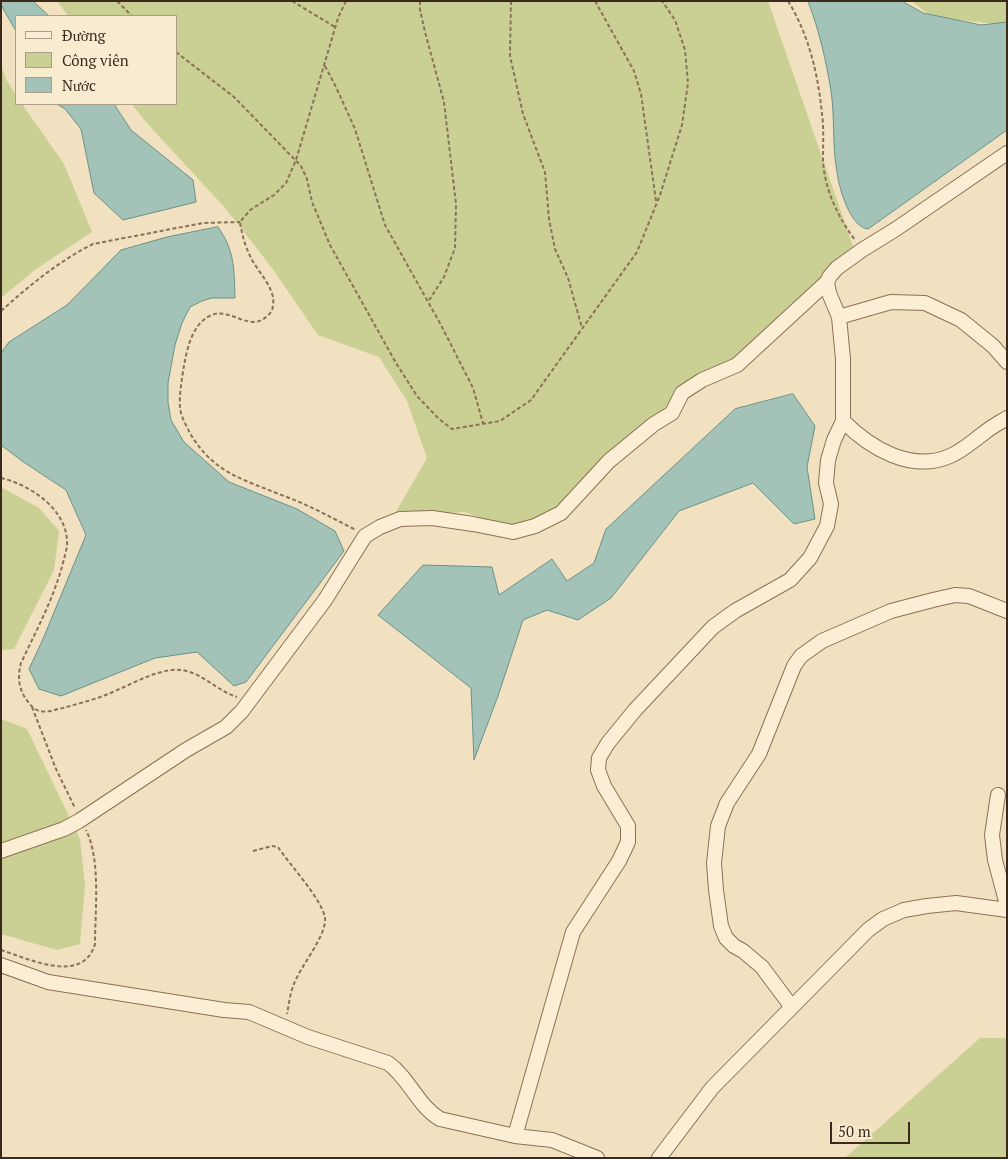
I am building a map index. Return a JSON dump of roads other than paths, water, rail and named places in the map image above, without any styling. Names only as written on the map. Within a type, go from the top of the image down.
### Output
[{"type":"street","points":[[1,852],[64,829],[81,820],[186,750],[226,727],[249,701],[325,600],[349,560],[367,535],[380,527],[400,519],[432,518],[513,532],[536,526],[561,513],[609,461],[654,424],[672,413],[682,394],[702,380],[737,365],[827,282],[837,268],[1007,153]]},
{"type":"street","points":[[515,1136],[574,932],[619,861],[628,842],[628,826],[604,786],[598,770],[599,758],[608,743],[635,710],[713,627],[735,611],[790,580],[810,558],[827,526],[831,504],[826,483],[828,460],[834,440],[843,421],[843,359],[839,317],[829,293],[827,282]]},
{"type":"street","points":[[839,317],[891,302],[925,303],[961,320],[993,346],[1007,362]]},
{"type":"street","points":[[843,421],[855,433],[886,452],[908,460],[929,461],[949,456],[1007,418]]},
{"type":"street","points":[[791,1006],[762,967],[726,938],[721,926],[714,863],[718,826],[728,803],[759,754],[794,666],[801,656],[822,641],[891,612],[933,600],[955,595],[969,596],[1007,611]]},
{"type":"street","points":[[998,795],[992,835],[994,860],[1007,905]]},
{"type":"street","points":[[659,1158],[712,1088],[791,1006],[868,930],[883,919],[904,910],[956,903],[1007,910]]},
{"type":"street","points":[[1,964],[48,982],[177,1003],[249,1012],[308,1037],[388,1063],[399,1071],[430,1113],[440,1119],[515,1136],[552,1140],[597,1158]]},
{"type":"water","points":[[1,1],[33,1],[48,15],[15,15],[15,29],[1,5]]},
{"type":"water","points":[[808,1],[902,1],[923,13],[981,25],[1007,22],[1007,130],[868,229],[862,227],[856,222],[846,206],[838,179],[829,79],[819,34]]},
{"type":"water","points":[[59,105],[115,105],[131,130],[193,180],[196,202],[123,220],[94,193],[81,129],[65,109]]},
{"type":"water","points":[[218,227],[231,252],[234,269],[235,298],[212,298],[190,307],[182,323],[175,345],[168,383],[168,402],[171,420],[184,442],[229,482],[297,509],[335,531],[344,551],[246,682],[234,686],[197,652],[155,658],[61,696],[39,689],[29,669],[86,535],[66,490],[1,445],[1,353],[9,342],[67,305],[121,250],[167,237]]},
{"type":"water","points":[[793,394],[815,426],[807,467],[815,519],[794,524],[753,483],[679,511],[611,598],[578,620],[547,610],[523,620],[498,696],[474,760],[471,688],[378,615],[423,565],[492,567],[499,595],[552,559],[567,581],[594,563],[606,529],[735,409]]}]
